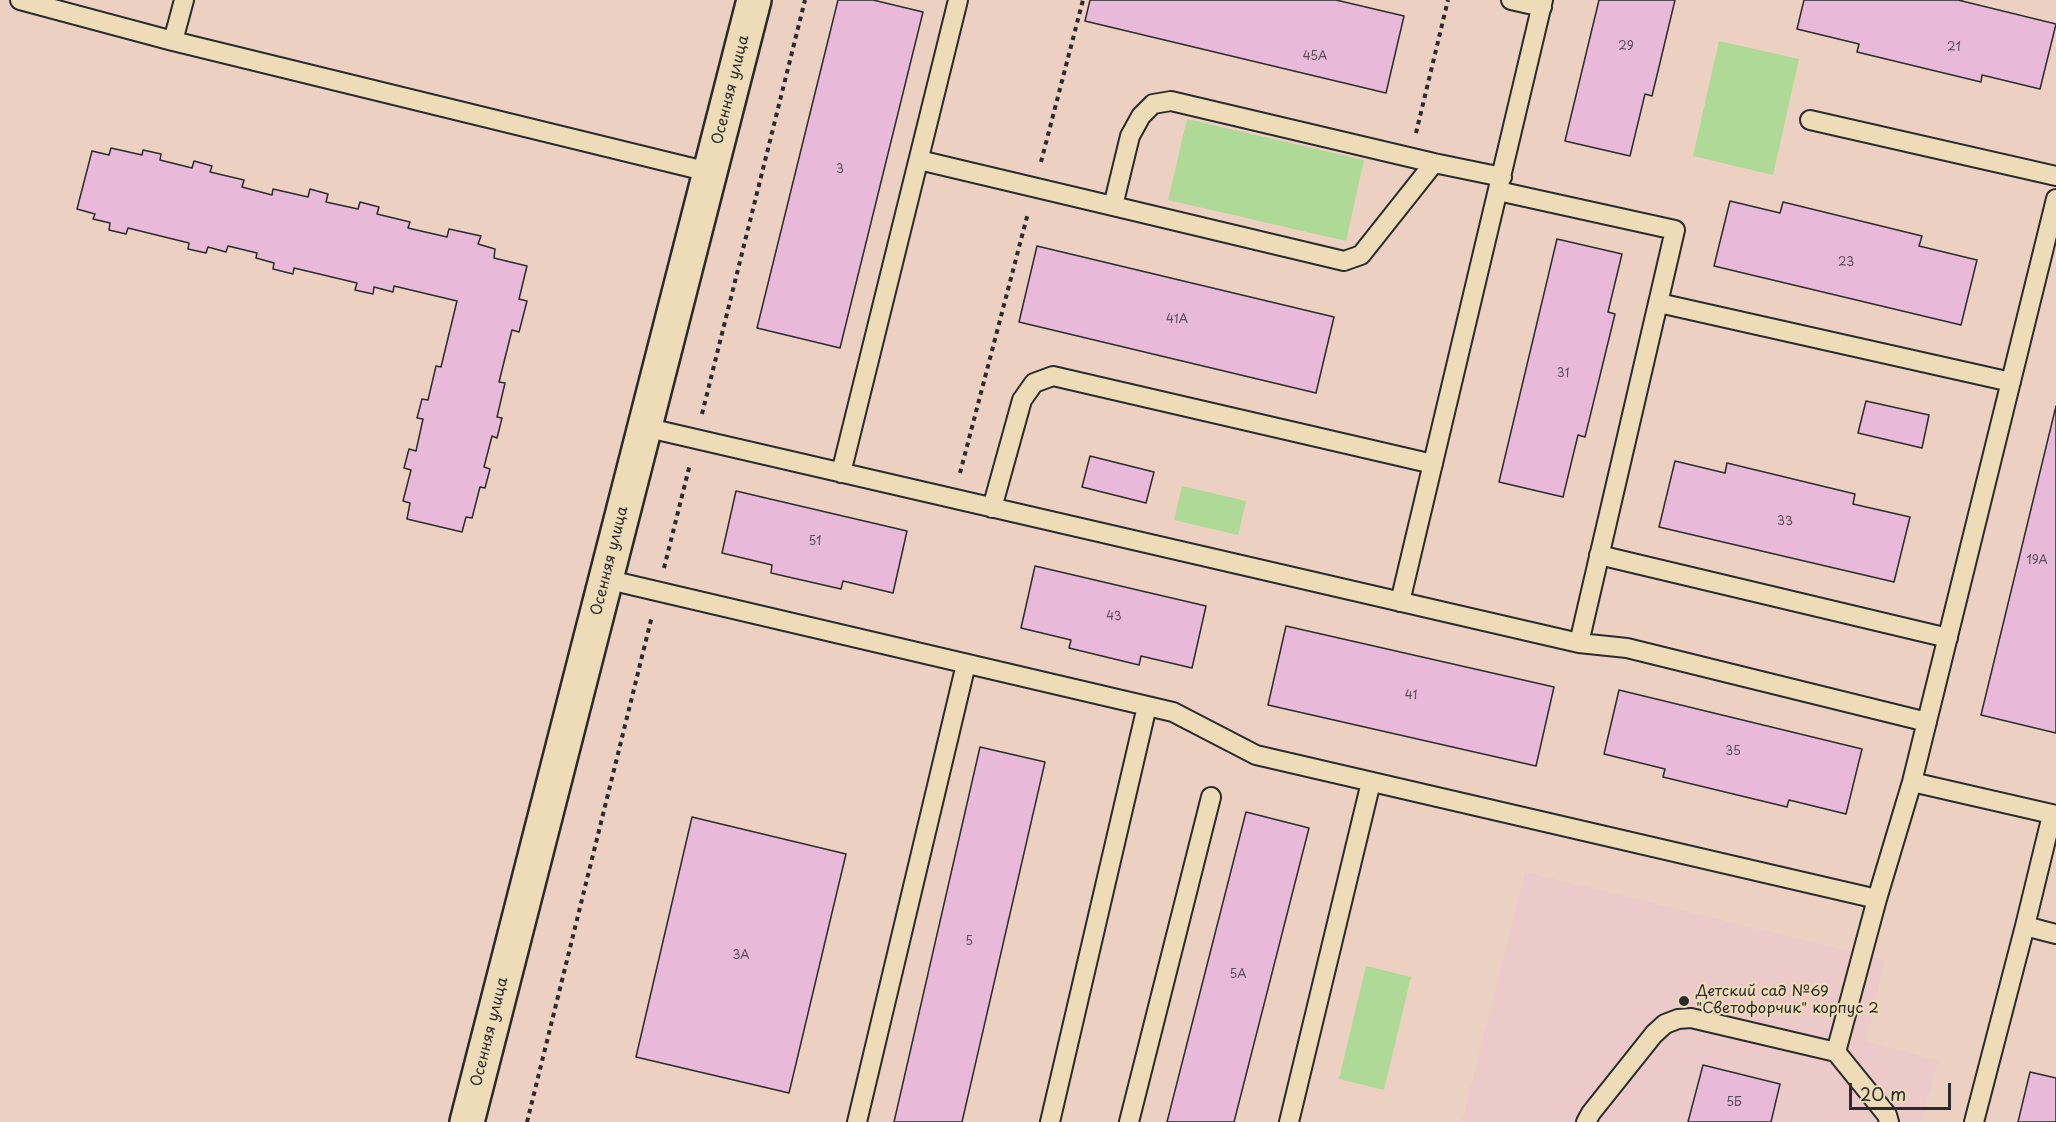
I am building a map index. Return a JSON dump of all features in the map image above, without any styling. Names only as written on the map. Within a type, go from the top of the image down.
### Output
[{"type":"street","name":"Осенняя улица","points":[[467,1122],[754,0]]},
{"type":"lane","points":[[20,0],[173,41],[709,172]]},
{"type":"lane","points":[[173,41],[184,0]]},
{"type":"lane","points":[[841,473],[958,0]]},
{"type":"lane","points":[[1400,602],[1543,4],[1511,0]]},
{"type":"lane","points":[[1113,206],[1130,136],[1141,116],[1153,104],[1171,101],[1434,163],[1500,184],[1675,230],[1579,643]]},
{"type":"lane","points":[[1810,120],[2056,176]]},
{"type":"lane","points":[[919,160],[1344,261],[1361,255],[1434,163]]},
{"type":"lane","points":[[1836,1052],[1877,899],[1912,782],[2056,199]]},
{"type":"lane","points":[[1659,303],[2011,382]]},
{"type":"lane","points":[[992,508],[1022,400],[1034,383],[1053,376],[1433,464]]},
{"type":"lane","points":[[644,428],[1579,643],[1627,648],[1927,722]]},
{"type":"lane","points":[[1599,555],[1948,638]]},
{"type":"lane","points":[[605,579],[1173,712],[1256,755],[1877,899]]},
{"type":"lane","points":[[857,1122],[966,664]]},
{"type":"lane","points":[[1050,1122],[1147,706]]},
{"type":"lane","points":[[1289,1122],[1371,782]]},
{"type":"lane","points":[[1912,782],[2054,815],[1974,1122]]},
{"type":"lane","points":[[1129,1122],[1210,797]]},
{"type":"lane","points":[[2025,926],[2056,934]]},
{"type":"lane","points":[[1586,1122],[1654,1034],[1665,1024],[1678,1019],[1691,1018],[1836,1052],[1887,1115],[1889,1122]]},
{"type":"path","points":[[527,1122],[805,0]]},
{"type":"path","points":[[953,499],[1083,0]]},
{"type":"path","points":[[1410,157],[1448,0]]},
{"type":"shaded area","name":"Детский сад №69 \"Светофорчик\" корпус 2","points":[[1525,872],[1885,960],[1866,1041],[1938,1061],[1922,1122],[1462,1122]]},
{"type":"green space","points":[[1719,41],[1799,59],[1773,175],[1693,156]]},
{"type":"green space","points":[[1187,119],[1364,160],[1346,241],[1168,200]]},
{"type":"green space","points":[[1182,486],[1246,501],[1238,535],[1174,520]]},
{"type":"green space","points":[[1366,966],[1411,977],[1384,1090],[1339,1079]]},
{"type":"building","points":[[838,0],[873,0],[923,12],[840,348],[757,328]]},
{"type":"building","points":[[1090,0],[1336,0],[1404,16],[1386,93],[1085,21]]},
{"type":"building","points":[[1599,0],[1675,0],[1652,96],[1645,94],[1630,156],[1565,141]]},
{"type":"building","points":[[1804,0],[1958,0],[2056,24],[2040,89],[1982,75],[1981,82],[1857,52],[1859,44],[1797,29]]},
{"type":"building","points":[[111,148],[142,155],[143,150],[161,154],[160,160],[192,168],[194,161],[212,166],[210,172],[244,180],[242,187],[272,195],[273,189],[308,197],[310,189],[328,194],[326,202],[358,209],[360,202],[379,207],[377,214],[410,222],[408,228],[447,237],[449,229],[481,236],[478,244],[495,249],[494,258],[527,266],[519,299],[527,301],[519,332],[512,330],[499,382],[505,383],[497,417],[502,418],[497,438],[492,436],[484,467],[490,469],[485,488],[480,487],[472,518],[466,517],[462,532],[407,519],[410,503],[403,501],[411,470],[404,468],[409,449],[416,451],[423,419],[417,418],[422,399],[428,400],[436,366],[441,367],[457,301],[394,286],[393,292],[374,287],[373,294],[355,290],[357,283],[294,268],[293,274],[273,269],[274,263],[256,258],[257,253],[228,246],[226,252],[208,247],[206,253],[188,249],[189,243],[128,228],[126,234],[109,230],[110,223],[93,219],[95,214],[77,209],[92,151],[109,155]]},
{"type":"building","points":[[1730,201],[1780,213],[1783,202],[1922,236],[1919,246],[1977,260],[1961,325],[1714,266]]},
{"type":"building","points":[[1557,239],[1622,254],[1608,312],[1615,314],[1585,437],[1578,435],[1563,497],[1499,482]]},
{"type":"building","points":[[1037,246],[1334,317],[1316,393],[1019,322]]},
{"type":"building","points":[[1866,401],[1929,415],[1922,448],[1858,433]]},
{"type":"building","points":[[2056,406],[2056,733],[1981,715]]},
{"type":"building","points":[[1090,456],[1154,472],[1146,503],[1082,487]]},
{"type":"building","points":[[1675,461],[1725,473],[1727,463],[1855,494],[1853,504],[1910,517],[1894,582],[1659,527]]},
{"type":"building","points":[[736,491],[907,531],[893,593],[843,581],[841,589],[771,573],[772,565],[722,553]]},
{"type":"building","points":[[1035,566],[1206,606],[1192,668],[1141,656],[1139,665],[1069,648],[1071,640],[1021,628]]},
{"type":"building","points":[[1286,626],[1554,687],[1536,766],[1268,705]]},
{"type":"building","points":[[1619,690],[1862,749],[1846,814],[1789,800],[1787,807],[1663,777],[1665,769],[1604,754]]},
{"type":"building","points":[[980,747],[1045,762],[962,1122],[894,1122]]},
{"type":"building","points":[[1246,812],[1309,828],[1234,1122],[1167,1122]]},
{"type":"building","points":[[692,817],[846,854],[789,1093],[636,1057]]},
{"type":"building","points":[[1703,1065],[1780,1084],[1771,1122],[1688,1122]]},
{"type":"building","points":[[2030,1072],[2056,1078],[2056,1122],[2018,1122]]},
{"type":"place","name":"Детский сад №69 \"Светофорчик\" корпус 2","points":[[1684,1001]]}]
